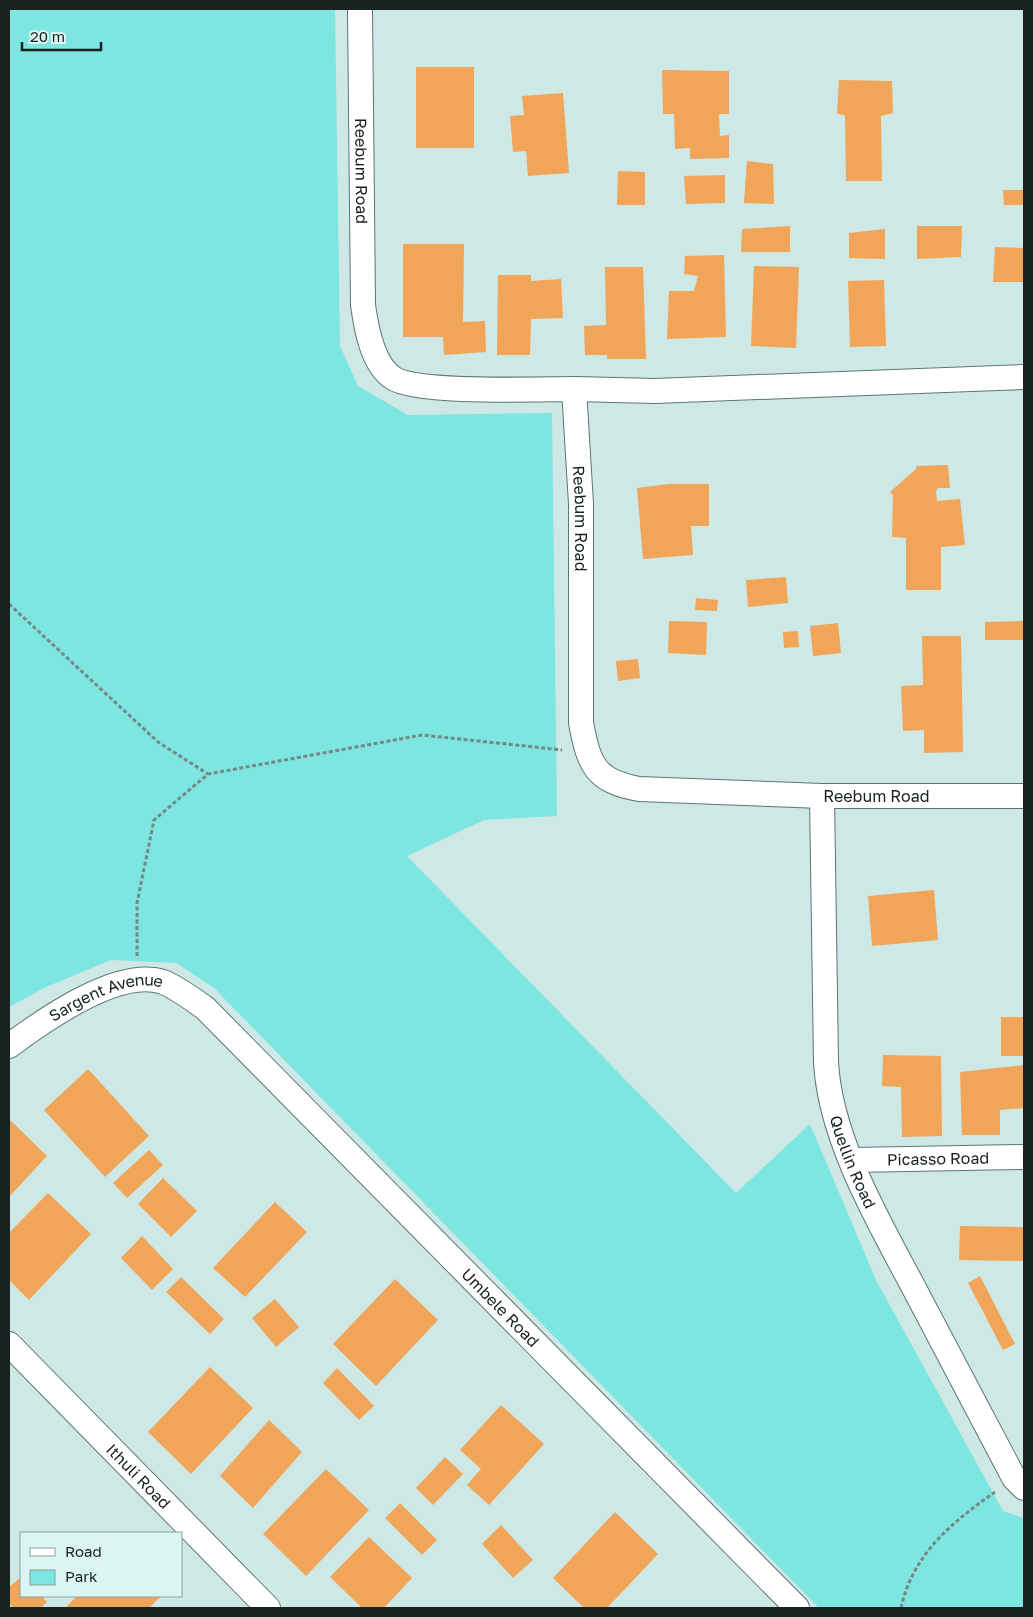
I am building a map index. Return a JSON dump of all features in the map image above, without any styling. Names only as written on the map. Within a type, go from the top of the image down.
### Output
[{"type":"street","name":"Reebum Road","points":[[360,9],[363,305],[367,333],[377,358],[392,377],[412,385],[461,388],[574,389],[581,504],[581,723],[587,753],[601,775],[617,784],[632,787],[822,796],[1024,796]]},
{"type":"street","points":[[574,389],[655,391],[1024,377]]},
{"type":"street","name":"Quellin Road","points":[[822,796],[827,1087],[832,1110],[874,1212],[1019,1483]]},
{"type":"street","name":"Sargent Avenue","points":[[9,1046],[46,1019],[114,984],[137,979],[162,982],[205,1008]]},
{"type":"street","name":"Umbele Road","points":[[205,1008],[797,1608]]},
{"type":"street","name":"Picasso Road","points":[[852,1160],[1024,1158]]},
{"type":"street","name":"Ithuli Road","points":[[9,1344],[268,1608]]},
{"type":"path","points":[[9,604],[158,742],[208,774]]},
{"type":"path","points":[[137,979],[137,903],[154,820],[208,774],[422,735],[587,753]]},
{"type":"path","points":[[901,1608],[906,1586],[928,1549],[975,1506],[1019,1483]]},
{"type":"green space","points":[[9,9],[335,9],[340,346],[358,386],[408,415],[552,413],[557,816],[484,820],[407,856],[736,1193],[810,1124],[876,1280],[1003,1511],[1024,1518],[1024,1608],[819,1608],[214,988],[176,963],[111,960],[46,987],[9,1007]]},
{"type":"building","points":[[416,67],[474,67],[474,148],[416,148]]},
{"type":"building","points":[[662,70],[729,71],[729,114],[719,114],[720,136],[729,135],[729,158],[690,159],[690,148],[675,149],[674,114],[663,114]]},
{"type":"building","points":[[839,80],[892,81],[893,113],[881,116],[882,181],[846,181],[845,115],[837,114]]},
{"type":"building","points":[[563,93],[569,173],[528,176],[526,151],[513,152],[510,116],[524,115],[522,96]]},
{"type":"building","points":[[747,161],[773,164],[774,204],[744,203]]},
{"type":"building","points":[[618,171],[645,172],[645,205],[617,205]]},
{"type":"building","points":[[725,175],[725,203],[686,204],[684,176]]},
{"type":"building","points":[[1003,190],[1024,190],[1024,205],[1004,205]]},
{"type":"building","points":[[790,226],[790,252],[741,252],[742,229]]},
{"type":"building","points":[[917,226],[962,226],[961,257],[917,259]]},
{"type":"building","points":[[885,229],[885,259],[849,258],[849,233]]},
{"type":"building","points":[[403,244],[464,244],[463,322],[485,321],[486,352],[444,355],[443,337],[403,337]]},
{"type":"building","points":[[995,247],[1024,248],[1024,282],[993,282]]},
{"type":"building","points":[[724,255],[726,337],[667,339],[669,291],[694,291],[698,276],[684,274],[685,256]]},
{"type":"building","points":[[754,266],[799,267],[796,348],[751,346]]},
{"type":"building","points":[[605,267],[643,267],[646,359],[607,359],[607,355],[585,355],[584,326],[606,325]]},
{"type":"building","points":[[498,275],[531,275],[531,281],[561,279],[563,318],[531,319],[530,355],[497,355]]},
{"type":"building","points":[[884,280],[886,346],[850,347],[848,281]]},
{"type":"building","points":[[948,465],[950,488],[938,488],[936,491],[937,501],[960,499],[965,545],[941,547],[941,590],[906,590],[906,538],[892,537],[893,495],[890,492],[916,469],[916,466]]},
{"type":"building","points":[[669,484],[709,484],[709,526],[691,526],[693,555],[643,559],[637,488]]},
{"type":"building","points":[[786,577],[788,603],[748,607],[746,580]]},
{"type":"building","points":[[696,598],[718,600],[717,611],[695,610]]},
{"type":"building","points":[[669,621],[707,622],[706,655],[668,653]]},
{"type":"building","points":[[1024,621],[1024,640],[985,640],[985,622]]},
{"type":"building","points":[[838,623],[841,653],[813,656],[810,626]]},
{"type":"building","points":[[798,631],[799,647],[784,648],[783,632]]},
{"type":"building","points":[[922,636],[961,636],[963,752],[924,753],[924,730],[903,731],[901,686],[923,685]]},
{"type":"building","points":[[638,659],[640,678],[618,681],[616,661]]},
{"type":"building","points":[[934,890],[938,940],[872,946],[868,896]]},
{"type":"building","points":[[1001,1017],[1024,1017],[1024,1056],[1001,1056]]},
{"type":"building","points":[[883,1055],[941,1056],[942,1136],[902,1137],[901,1087],[882,1086]]},
{"type":"building","points":[[1024,1065],[1024,1108],[1000,1110],[1000,1135],[962,1135],[960,1072]]},
{"type":"building","points":[[88,1069],[149,1136],[105,1177],[44,1110]]},
{"type":"building","points":[[9,1119],[47,1156],[9,1197]]},
{"type":"building","points":[[149,1150],[163,1165],[127,1198],[113,1183]]},
{"type":"building","points":[[163,1178],[197,1211],[171,1237],[138,1204]]},
{"type":"building","points":[[48,1193],[91,1234],[29,1300],[9,1280],[9,1233]]},
{"type":"building","points":[[275,1202],[307,1232],[245,1297],[213,1268]]},
{"type":"building","points":[[960,1226],[1024,1227],[1024,1261],[959,1260]]},
{"type":"building","points":[[142,1236],[173,1269],[152,1290],[121,1258]]},
{"type":"building","points":[[980,1276],[1015,1344],[1003,1350],[968,1283]]},
{"type":"building","points":[[181,1277],[224,1319],[210,1334],[166,1292]]},
{"type":"building","points":[[395,1279],[438,1320],[376,1386],[333,1344]]},
{"type":"building","points":[[275,1299],[299,1327],[276,1347],[252,1318]]},
{"type":"building","points":[[210,1367],[253,1408],[191,1474],[148,1432]]},
{"type":"building","points":[[337,1368],[374,1406],[359,1420],[323,1383]]},
{"type":"building","points":[[501,1405],[544,1444],[489,1505],[467,1485],[481,1469],[460,1450]]},
{"type":"building","points":[[269,1420],[302,1452],[253,1508],[220,1476]]},
{"type":"building","points":[[445,1457],[463,1474],[433,1505],[416,1488]]},
{"type":"building","points":[[326,1469],[369,1510],[306,1576],[263,1534]]},
{"type":"building","points":[[400,1503],[437,1540],[422,1555],[385,1518]]},
{"type":"building","points":[[615,1512],[658,1554],[607,1608],[584,1608],[553,1578]]},
{"type":"building","points":[[501,1525],[533,1560],[513,1578],[482,1544]]},
{"type":"building","points":[[369,1537],[412,1578],[384,1608],[362,1608],[330,1577]]},
{"type":"building","points":[[20,1578],[20,1597],[43,1597],[47,1602],[41,1608],[13,1608],[9,1603],[9,1587]]},
{"type":"building","points":[[76,1597],[160,1597],[149,1608],[65,1608]]}]
